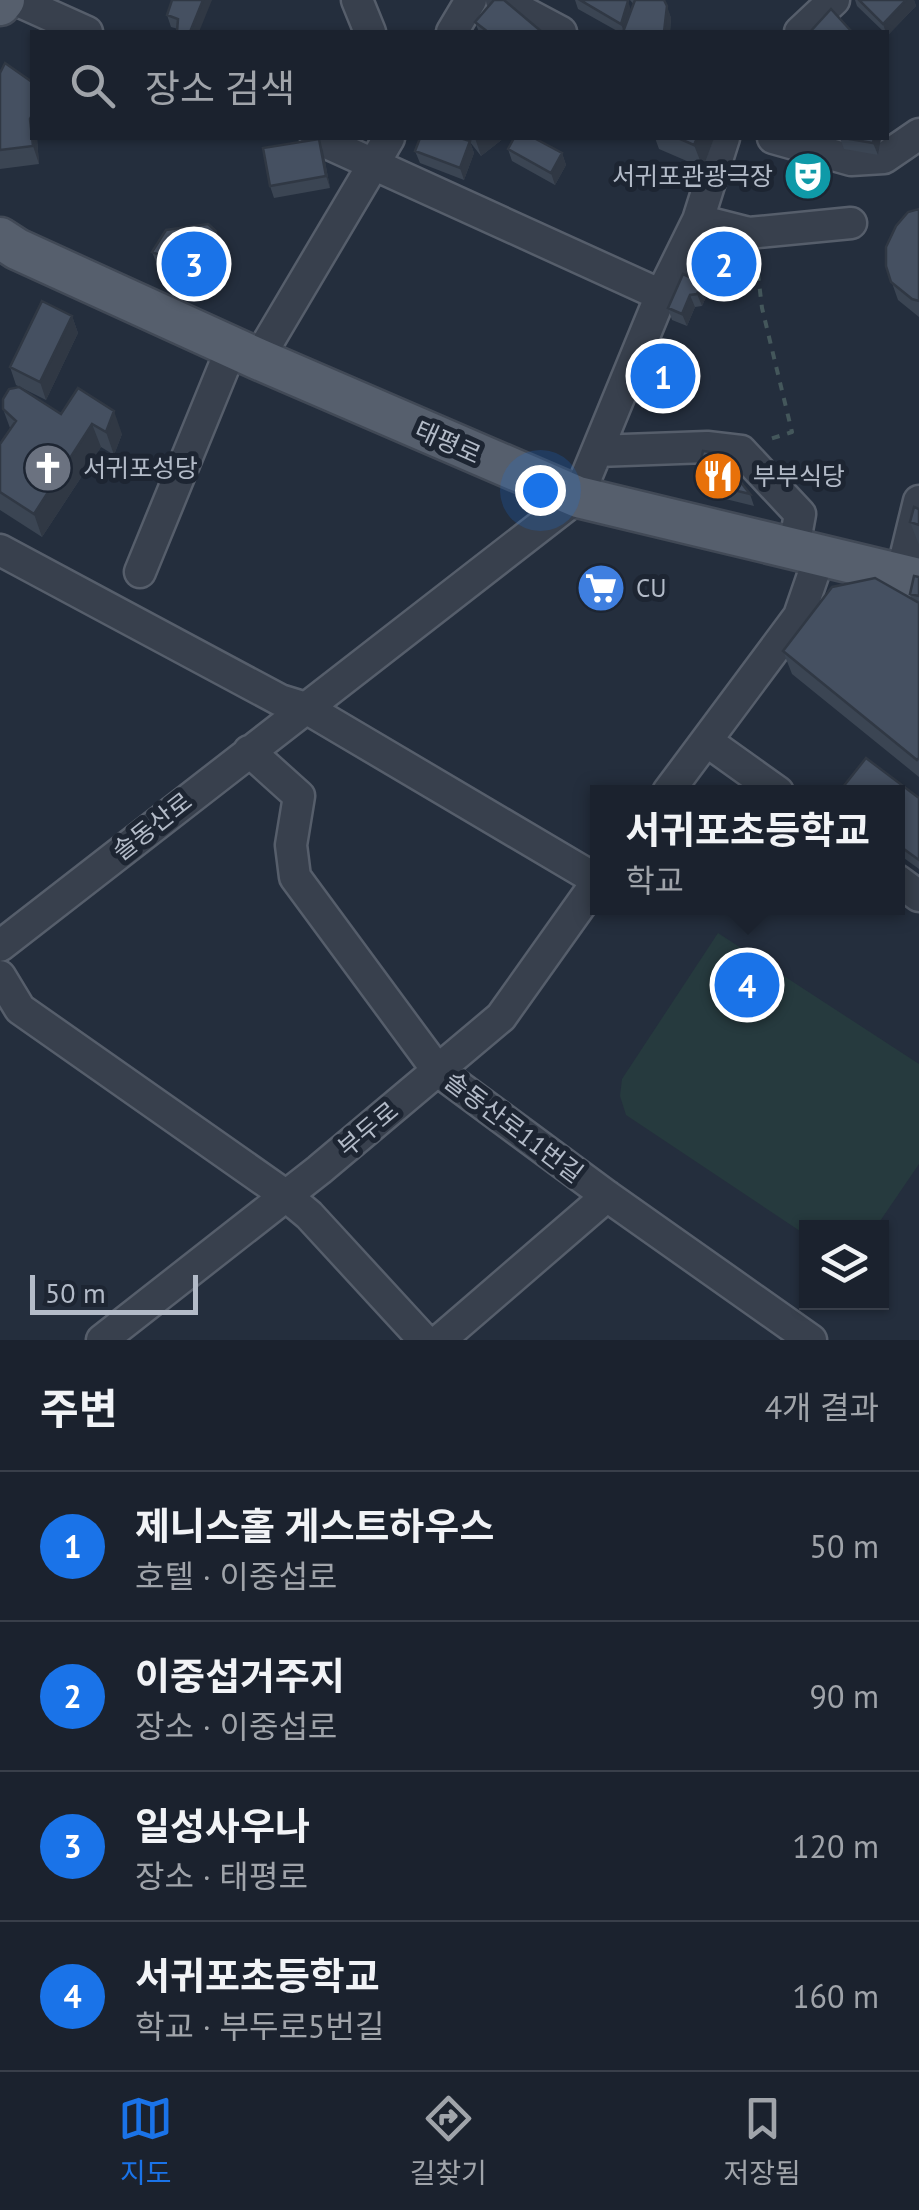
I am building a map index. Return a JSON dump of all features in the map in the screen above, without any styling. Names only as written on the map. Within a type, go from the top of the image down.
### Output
[{"type":"main road","name":"태평로","points":[[0,238],[16,249],[245,353],[578,498],[910,577]]},
{"type":"street","points":[[16,0],[83,30]]},
{"type":"street","points":[[357,0],[369,30]]},
{"type":"street","points":[[453,30],[471,0]]},
{"type":"street","points":[[502,0],[557,30]]},
{"type":"street","points":[[802,30],[834,0]]},
{"type":"street","points":[[781,140],[851,160],[884,158],[918,138]]},
{"type":"street","points":[[332,140],[380,146],[661,295]]},
{"type":"street","points":[[578,498],[661,295],[698,220],[723,140]]},
{"type":"street","points":[[140,572],[245,353],[380,146]]},
{"type":"street","points":[[698,220],[749,234],[851,223]]},
{"type":"street","points":[[597,451],[706,447],[741,450],[800,514],[807,551],[799,616],[674,785]]},
{"type":"street","name":"솔동산로","points":[[0,946],[578,498]]},
{"type":"street","points":[[910,577],[919,501]]},
{"type":"street","points":[[0,550],[280,700],[306,708],[590,877]]},
{"type":"street","points":[[708,742],[768,785]]},
{"type":"street","name":"솔동산로11번길","points":[[249,752],[299,796],[291,845],[295,877],[438,1071],[804,1337]]},
{"type":"street","name":"부두로","points":[[102,1340],[501,1018],[590,891]]},
{"type":"street","points":[[0,976],[20,1009],[309,1214],[424,1340]]},
{"type":"street","points":[[440,1340],[607,1196]]},
{"type":"path","points":[[741,450],[792,432],[762,308],[755,250],[749,234]]},
{"type":"green space","points":[[718,933],[919,1064],[919,1164],[881,1220],[799,1220],[799,1230],[626,1115],[620,1096],[622,1079]]},
{"type":"building","points":[[172,0],[203,0],[191,30],[177,30],[178,19],[167,15]]},
{"type":"building","points":[[494,0],[504,0],[540,30],[485,30],[475,22]]},
{"type":"building","points":[[580,0],[626,0],[628,1],[621,24]]},
{"type":"building","points":[[635,0],[664,0],[664,30],[624,30]]},
{"type":"building","points":[[859,0],[906,0],[883,24]]},
{"type":"building","points":[[831,9],[850,30],[812,30]]},
{"type":"building","points":[[5,63],[30,81],[33,146],[0,150],[0,73]]},
{"type":"building","points":[[319,140],[326,176],[270,186],[263,148]]},
{"type":"building","points":[[419,140],[470,141],[460,168],[415,151]]},
{"type":"building","points":[[513,140],[538,140],[562,153],[551,173],[508,149]]},
{"type":"building","points":[[919,209],[919,301],[891,282],[886,247],[908,212]]},
{"type":"building","points":[[208,224],[216,231],[200,272],[152,252],[166,230]]},
{"type":"building","points":[[735,236],[741,259],[702,267],[698,245]]},
{"type":"building","points":[[683,274],[702,283],[697,294],[690,295],[682,314],[668,308]]},
{"type":"building","points":[[42,301],[72,316],[40,382],[10,367]]},
{"type":"building","points":[[652,345],[675,353],[669,375],[640,378]]},
{"type":"building","name":"서귀포성당","points":[[19,387],[61,414],[78,388],[114,411],[106,432],[92,424],[34,514],[0,492],[0,444],[16,421],[3,409],[3,399],[9,389]]},
{"type":"building","points":[[703,451],[718,453],[750,494],[696,481]]},
{"type":"building","points":[[914,507],[919,509],[919,525],[910,522]]},
{"type":"building","points":[[914,576],[919,577],[919,596],[910,594]]},
{"type":"building","points":[[875,578],[919,603],[917,760],[783,651],[832,587]]},
{"type":"building","points":[[866,758],[902,785],[845,785]]},
{"type":"building","points":[[905,787],[919,798],[919,860],[905,850]]},
{"type":"place","name":"서귀포관광극장","points":[[808,176]]},
{"type":"place","name":"일성사우나","points":[[194,264]]},
{"type":"place","name":"이중섭거주지","points":[[724,264]]},
{"type":"place","name":"제니스홀 게스트하우스","points":[[663,376]]},
{"type":"place","name":"서귀포성당","points":[[48,468]]},
{"type":"place","name":"부부식당","points":[[718,476]]},
{"type":"place","name":"CU","points":[[601,588]]},
{"type":"place","name":"서귀포초등학교","points":[[747,985]]}]
